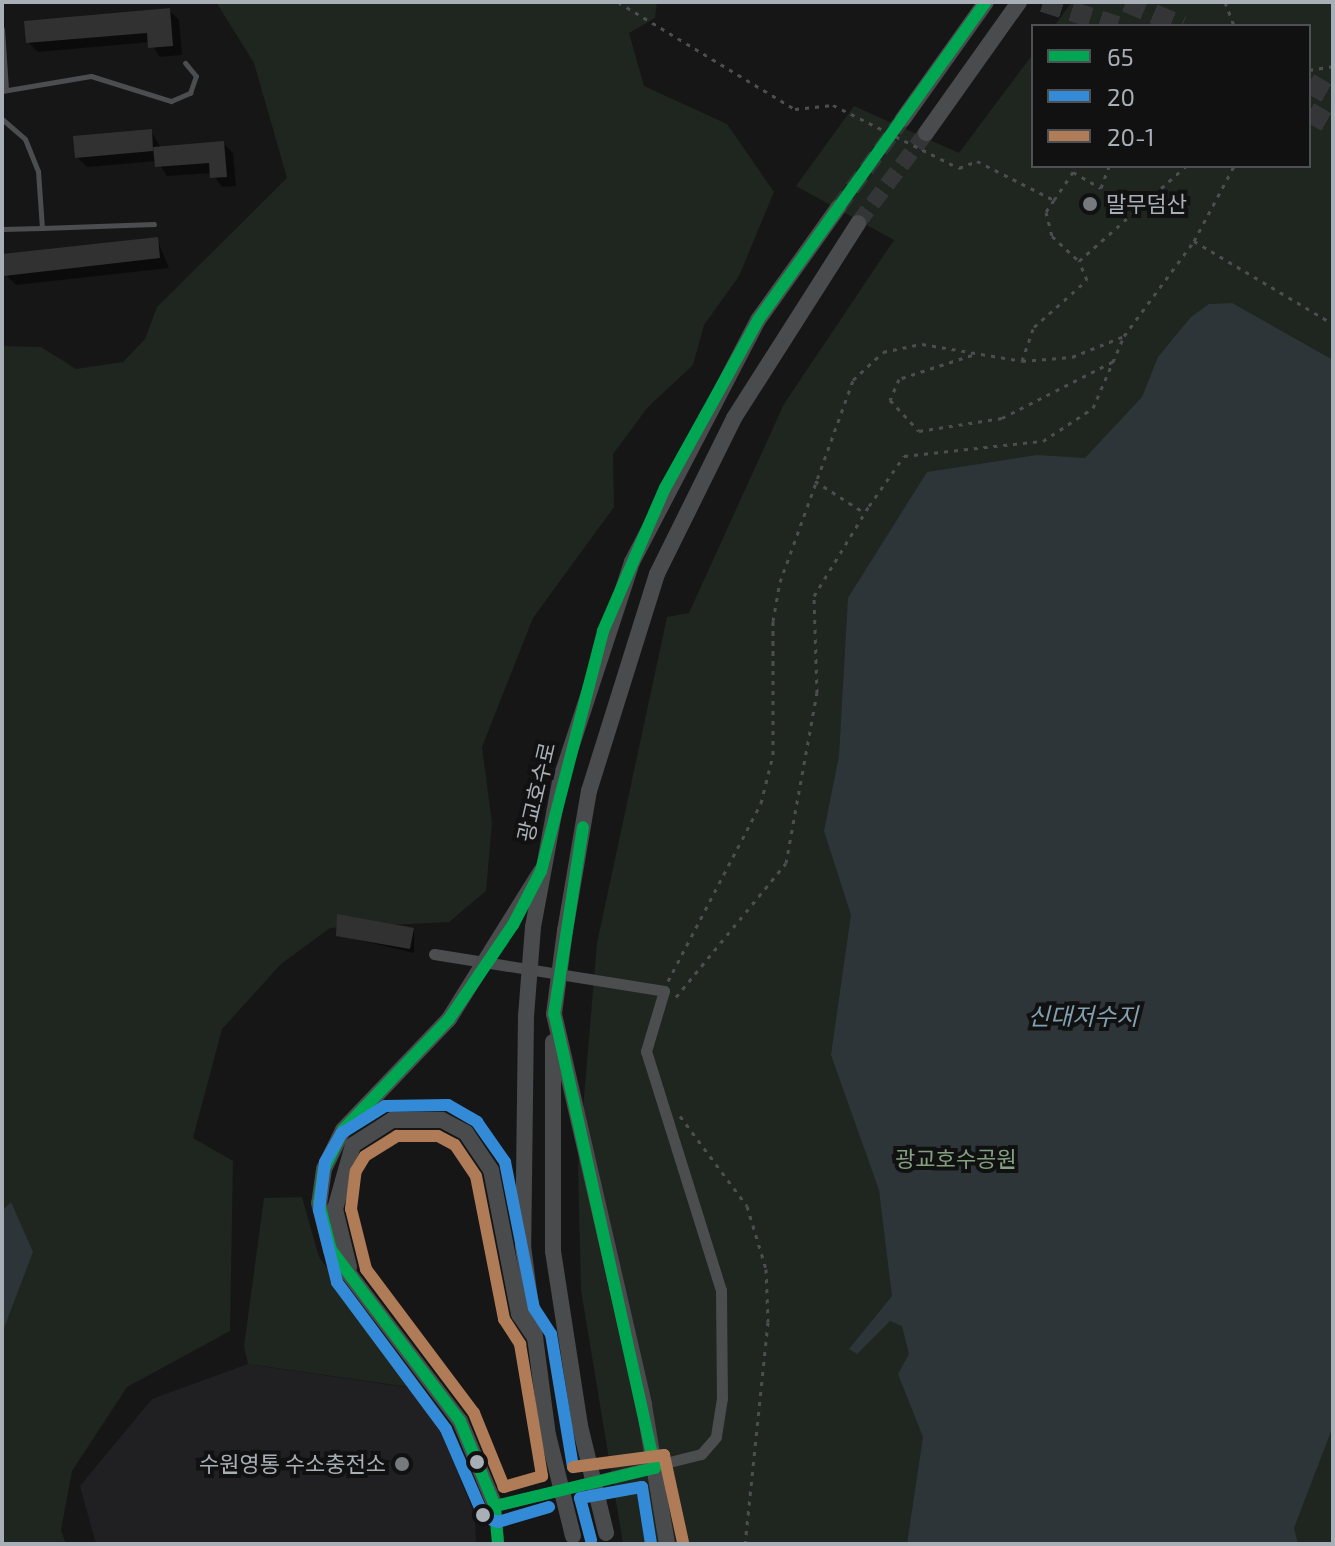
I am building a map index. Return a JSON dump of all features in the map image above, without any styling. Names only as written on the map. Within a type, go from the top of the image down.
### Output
[{"type":"main road","points":[[903,119],[986,2]]},
{"type":"main road","points":[[926,133],[1019,2]]},
{"type":"main road","name":"광교호수로","points":[[574,1540],[548,1435],[535,1338],[520,1126],[533,927],[541,871],[585,693],[643,537],[758,320],[838,208]]},
{"type":"main road","points":[[607,1538],[580,1426],[553,1251],[554,1014],[565,931],[609,713],[667,549],[756,382],[858,223]]},
{"type":"main road","points":[[495,1506],[460,1421],[352,1276],[322,1226],[324,1169],[343,1130],[449,1019],[541,871]]},
{"type":"main road","points":[[554,1014],[655,1468],[667,1544]]},
{"type":"main road","points":[[352,1276],[335,1209],[353,1145],[392,1120],[442,1120],[466,1133],[491,1170],[519,1314],[535,1338]]},
{"type":"street","points":[[434,954],[664,991],[646,1051],[721,1290],[722,1398],[716,1437],[701,1454],[495,1506],[498,1544]]},
{"type":"lane","points":[[2,29],[4,90],[91,76],[171,101],[193,85],[196,76],[185,63]]},
{"type":"lane","points":[[2,119],[25,139],[38,171],[42,228]]},
{"type":"lane","points":[[2,229],[154,224]]},
{"type":"path","points":[[1225,2],[1233,24]]},
{"type":"path","points":[[1311,70],[1333,66]]},
{"type":"path","points":[[1054,200],[1076,168]]},
{"type":"path","points":[[1073,172],[1101,188],[1108,168]]},
{"type":"path","points":[[669,1006],[786,863],[817,693],[814,596],[865,513],[904,456],[1043,441],[1093,408],[1124,336],[1194,241],[1233,168]]},
{"type":"path","points":[[1194,241],[1333,324]]},
{"type":"path","points":[[1022,361],[1034,327],[1087,280],[1079,261]]},
{"type":"path","points":[[664,991],[761,803],[773,755],[773,621],[814,480],[853,380],[883,352],[922,344],[1022,361],[1072,357],[1124,336]]},
{"type":"path","points":[[973,354],[899,379],[890,400],[919,431],[1002,418],[1114,361]]},
{"type":"path","points":[[814,480],[865,513]]},
{"type":"path","points":[[675,1103],[698,1148],[747,1206],[766,1269],[768,1322],[745,1544]]},
{"type":"shaded area","points":[[248,1364],[425,1390],[475,1516],[476,1544],[96,1544],[80,1486],[152,1399]]},
{"type":"green space","points":[[216,2],[657,2],[655,18],[629,33],[644,86],[727,124],[774,192],[739,276],[704,325],[693,365],[648,407],[613,454],[614,507],[533,618],[482,747],[492,823],[486,891],[449,922],[330,928],[281,964],[222,1029],[193,1138],[233,1161],[230,1331],[127,1387],[72,1471],[61,1530],[66,1544],[2,1544],[2,346],[41,347],[76,369],[123,362],[145,339],[157,307],[287,178],[254,63]]},
{"type":"green space","name":"광교호수공원","points":[[1072,2],[1333,2],[1333,1544],[623,1544],[581,1290],[578,1168],[597,943],[667,617],[689,613],[784,404],[894,240],[796,186],[854,106],[959,153],[1031,57],[1031,168],[1311,168],[1311,24],[1056,24]]},
{"type":"green space","points":[[302,1197],[319,1257],[415,1388],[248,1364],[244,1346],[264,1198]]},
{"type":"water","name":"신대저수지","points":[[1232,303],[1333,360],[1333,1426],[1294,1528],[1298,1544],[907,1544],[923,1437],[898,1374],[909,1354],[902,1326],[890,1321],[857,1354],[849,1349],[892,1296],[879,1190],[831,1055],[851,915],[824,831],[839,756],[848,598],[927,472],[1037,455],[1085,458],[1142,397],[1158,357],[1191,317],[1209,304]]},
{"type":"water","points":[[11,1202],[33,1252],[2,1333],[2,1211]]},
{"type":"building","points":[[170,8],[173,46],[148,48],[147,33],[26,43],[24,21]]},
{"type":"building","points":[[152,129],[153,151],[75,158],[73,136]]},
{"type":"building","points":[[224,141],[227,177],[210,178],[209,163],[155,167],[153,147]]},
{"type":"building","points":[[158,237],[160,258],[4,276],[2,254]]},
{"type":"building","points":[[337,914],[414,928],[410,949],[336,936]]},
{"type":"tunnel","points":[[1043,2],[1111,24]]},
{"type":"tunnel","points":[[1126,2],[1177,24]]},
{"type":"tunnel","points":[[1311,84],[1333,97]]},
{"type":"tunnel","points":[[1311,113],[1333,126]]},
{"type":"tunnel","points":[[838,208],[903,119]]},
{"type":"tunnel","points":[[858,223],[926,133]]},
{"type":"transit line","name":"65","points":[[498,1544],[495,1506],[460,1421],[331,1250],[319,1203],[324,1169],[343,1130],[449,1019],[513,925],[541,871],[603,631],[665,488],[758,320],[986,2]]},
{"type":"transit line","name":"65","points":[[495,1506],[655,1468],[554,1014],[583,827]]},
{"type":"transit line","name":"20","points":[[549,1507],[498,1522],[484,1517],[446,1429],[337,1282],[319,1210],[325,1162],[342,1133],[385,1106],[448,1105],[477,1122],[505,1162],[534,1308],[551,1334],[573,1467]]},
{"type":"transit line","name":"20-1","points":[[397,1136],[438,1136],[455,1145],[476,1176],[504,1319],[520,1344],[542,1476],[504,1487],[474,1413],[366,1269],[351,1209],[356,1171],[365,1156],[397,1136]]},
{"type":"transit line","name":"20-1","points":[[573,1467],[664,1455],[683,1542]]},
{"type":"transit line","name":"20","points":[[591,1540],[580,1498],[642,1487],[651,1544]]},
{"type":"place","name":"말무덤산","points":[[1090,204]]},
{"type":"place","name":"수원영통 수소충전소","points":[[402,1464]]}]
